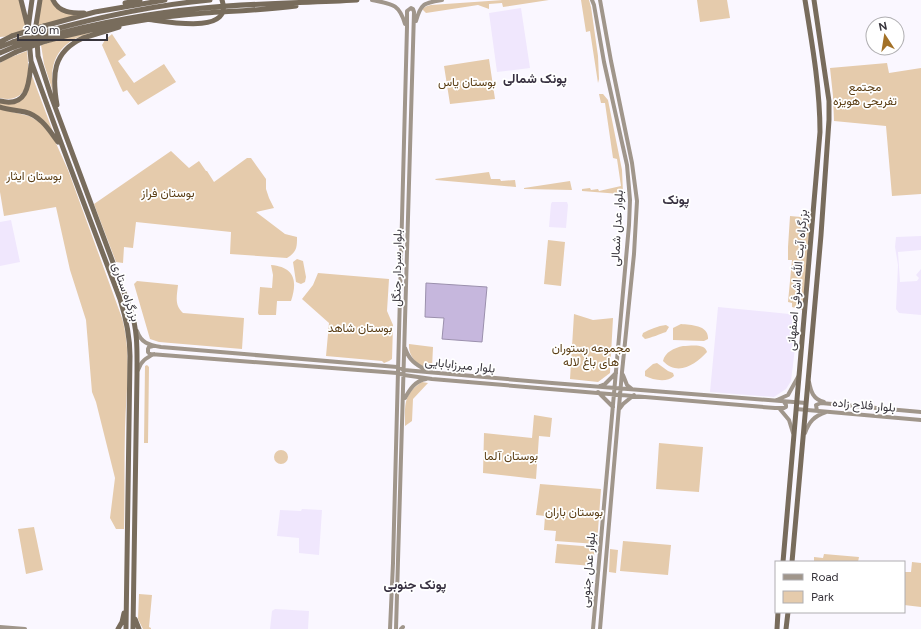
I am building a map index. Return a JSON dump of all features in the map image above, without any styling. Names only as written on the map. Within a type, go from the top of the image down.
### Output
[{"type":"highway","points":[[21,0],[28,29]]},
{"type":"highway","name":"بزرگراه ستاری","points":[[32,0],[28,29],[31,61],[62,148],[120,299],[129,330],[130,356],[126,629]]},
{"type":"highway","name":"بزرگراه ستاری","points":[[40,0],[36,25],[38,52],[51,96],[60,116],[135,323],[137,374],[133,629]]},
{"type":"highway","points":[[53,0],[60,9],[71,13],[95,12],[166,0]]},
{"type":"highway","points":[[0,53],[14,44],[45,34],[95,12],[140,0]]},
{"type":"highway","points":[[0,47],[113,14],[143,8],[210,0]]},
{"type":"highway","points":[[60,116],[56,98],[54,76],[56,65],[63,52],[78,40],[146,19],[196,24],[207,23],[214,21],[224,11],[222,0]]},
{"type":"highway","points":[[45,34],[114,20],[175,11],[251,4],[358,0]]},
{"type":"highway","name":"بزرگراه آیت الله اشرفی اصفهانی","points":[[783,561],[820,132],[819,100],[805,0]]},
{"type":"highway","name":"بزرگراه آیت الله اشرفی اصفهانی","points":[[792,561],[822,227],[829,120],[826,80],[814,0]]},
{"type":"highway","points":[[45,34],[146,19],[204,13],[274,9],[321,2]]},
{"type":"highway","points":[[0,37],[14,44]]},
{"type":"highway","points":[[0,42],[14,44]]},
{"type":"highway","points":[[0,59],[14,44]]},
{"type":"highway","points":[[0,101],[12,102],[21,98],[25,93],[29,83],[31,61]]},
{"type":"highway","points":[[0,108],[27,113],[40,120],[62,148]]},
{"type":"highway","points":[[797,387],[802,393],[808,388]]},
{"type":"highway","points":[[794,426],[798,422],[801,422],[804,427]]},
{"type":"highway","points":[[118,629],[122,622],[126,597]]},
{"type":"highway","points":[[133,613],[139,629]]},
{"type":"highway","points":[[777,629],[778,613]]},
{"type":"highway","points":[[786,629],[788,613]]},
{"type":"main road","points":[[372,0],[392,4],[402,13],[406,27]]},
{"type":"main road","points":[[414,27],[420,8],[425,3],[442,0]]},
{"type":"main road","name":"بلوار عدل شمالی","points":[[593,0],[604,62],[626,165],[630,200],[630,225],[614,394]]},
{"type":"main road","name":"بلوار عدل شمالی","points":[[600,0],[610,61],[632,164],[637,201],[634,254],[620,394]]},
{"type":"main road","points":[[406,27],[407,11],[411,8],[414,12],[414,27]]},
{"type":"main road","name":"بلوار سردار جنگل","points":[[390,629],[406,27]]},
{"type":"main road","name":"بلوار سردار جنگل","points":[[396,629],[414,27]]},
{"type":"main road","name":"بلوار میرزابابایی","points":[[135,323],[138,335],[143,341],[148,345],[161,347],[397,367],[404,370],[806,403]]},
{"type":"main road","points":[[404,344],[412,361],[428,371]]},
{"type":"main road","points":[[156,353],[149,353],[148,348],[150,346],[161,347]]},
{"type":"main road","points":[[137,374],[144,359],[156,353]]},
{"type":"main road","name":"بلوار میرزابابایی","points":[[156,353],[397,373],[432,379],[779,408]]},
{"type":"main road","points":[[622,372],[627,385],[633,389]]},
{"type":"main road","points":[[599,386],[605,384],[616,373]]},
{"type":"main road","points":[[776,401],[788,395],[798,376]]},
{"type":"main road","points":[[808,378],[810,389],[814,397],[828,404]]},
{"type":"main road","points":[[404,400],[410,389],[416,383],[423,380],[432,379]]},
{"type":"main road","points":[[598,392],[613,407]]},
{"type":"main road","name":"بلوار عدل جنوبی","points":[[593,629],[614,394]]},
{"type":"main road","name":"بلوار عدل جنوبی","points":[[600,629],[620,394]]},
{"type":"main road","points":[[619,410],[623,404],[634,395]]},
{"type":"main road","points":[[779,408],[786,407],[786,403],[783,402]]},
{"type":"main road","points":[[817,411],[815,406],[817,404],[828,404]]},
{"type":"main road","name":"بلوار فلاح زاده","points":[[828,404],[921,412]]},
{"type":"main road","points":[[779,408],[789,420],[794,435]]},
{"type":"main road","points":[[878,416],[884,415],[885,413],[884,410],[880,408]]},
{"type":"main road","name":"بلوار فلاح زاده","points":[[796,409],[921,420]]},
{"type":"main road","points":[[804,435],[812,420],[819,414],[827,412]]},
{"type":"main road","points":[[0,627],[25,629]]},
{"type":"shaded area","points":[[521,8],[530,68],[497,72],[489,13]]},
{"type":"shaded area","points":[[552,202],[567,202],[566,228],[549,227]]},
{"type":"shaded area","points":[[11,220],[20,262],[0,266],[0,222]]},
{"type":"shaded area","points":[[921,236],[921,250],[898,252],[900,282],[917,281],[919,278],[916,275],[921,269],[921,315],[899,313],[896,309],[898,265],[895,247],[896,237]]},
{"type":"shaded area","points":[[426,283],[487,287],[482,342],[442,339],[444,318],[425,317]]},
{"type":"shaded area","points":[[718,307],[799,315],[791,381],[786,389],[774,397],[710,392]]},
{"type":"shaded area","points":[[302,509],[322,510],[319,555],[299,553],[299,538],[277,536],[280,510],[301,511]]},
{"type":"shaded area","points":[[275,609],[309,611],[308,629],[270,629],[272,611]]},
{"type":"green space","points":[[0,0],[21,0],[28,29],[12,36],[0,37]]},
{"type":"green space","points":[[40,0],[53,0],[65,11],[95,12],[36,28]]},
{"type":"green space","points":[[503,0],[549,0],[503,7],[502,3],[489,4],[489,9],[478,5],[426,13],[422,9],[431,5]]},
{"type":"green space","points":[[581,0],[589,0],[591,7],[598,56],[598,83],[590,31],[586,32]]},
{"type":"green space","points":[[697,0],[727,0],[730,18],[700,22]]},
{"type":"green space","points":[[98,31],[86,34],[76,39],[67,44],[60,51],[53,68],[53,92],[44,64],[41,45],[68,37]]},
{"type":"green space","points":[[112,34],[126,55],[118,61],[134,83],[164,64],[176,82],[138,105],[127,90],[123,92],[102,45]]},
{"type":"green space","points":[[27,51],[28,77],[23,91],[18,96],[10,99],[0,98],[0,63],[6,59]]},
{"type":"green space","name":"بوستان یاس","points":[[489,59],[495,99],[450,104],[444,66]]},
{"type":"green space","name":"مجتمع تفریحی هویزه","points":[[887,63],[889,73],[921,68],[921,194],[892,196],[886,126],[834,121],[830,68]]},
{"type":"green space","points":[[31,73],[55,137],[41,119],[0,105],[0,103],[20,100]]},
{"type":"green space","points":[[599,94],[603,94],[608,100],[622,170],[623,193],[620,194],[582,191],[582,189],[590,188],[591,190],[598,189],[599,191],[621,186],[617,159],[613,158],[605,103],[601,103]]},
{"type":"green space","name":"بوستان ایثار","points":[[0,109],[29,116],[41,123],[55,141],[68,170],[122,318],[128,359],[124,529],[116,529],[110,518],[115,478],[96,402],[92,392],[86,320],[70,270],[56,207],[4,216],[0,192]]},
{"type":"green space","name":"بوستان فراز","points":[[171,151],[189,168],[199,161],[214,182],[247,158],[251,158],[266,179],[266,189],[274,208],[256,212],[285,234],[297,237],[295,251],[293,254],[287,258],[230,254],[231,232],[136,222],[133,248],[124,247],[123,263],[116,262],[94,204]]},
{"type":"green space","points":[[489,172],[491,179],[500,179],[501,181],[515,180],[516,187],[435,179]]},
{"type":"green space","points":[[570,181],[572,190],[524,189],[524,188]]},
{"type":"green space","points":[[790,216],[801,217],[809,220],[803,312],[802,310],[792,307],[792,303],[788,302],[792,260],[788,260]]},
{"type":"green space","points":[[548,240],[565,242],[561,286],[544,284]]},
{"type":"green space","points":[[297,259],[303,261],[306,277],[305,282],[301,284],[296,282],[293,262]]},
{"type":"green space","points":[[271,265],[279,266],[289,272],[294,281],[293,294],[291,301],[277,301],[276,315],[259,315],[260,287],[272,288],[273,275]]},
{"type":"green space","name":"بوستان شاهد","points":[[318,273],[389,279],[387,311],[393,325],[392,359],[384,363],[382,361],[326,356],[329,323],[302,299],[313,285]]},
{"type":"green space","points":[[137,281],[178,285],[177,304],[183,313],[244,318],[242,349],[159,342],[150,339],[134,284]]},
{"type":"green space","name":"مجموعه رستوران های باغ لاله","points":[[574,314],[593,320],[613,318],[610,373],[598,382],[570,379]]},
{"type":"green space","points":[[681,324],[694,325],[703,328],[708,334],[708,339],[704,341],[673,340],[673,328]]},
{"type":"green space","points":[[666,325],[669,327],[666,332],[645,339],[642,336],[643,333],[648,330]]},
{"type":"green space","points":[[409,344],[433,347],[432,368],[427,368],[415,361],[410,353]]},
{"type":"green space","points":[[683,346],[701,346],[706,349],[707,352],[698,361],[686,367],[675,368],[669,366],[663,361],[670,351]]},
{"type":"green space","points":[[657,363],[673,373],[674,376],[668,380],[656,380],[645,376],[645,371],[653,364]]},
{"type":"green space","points":[[147,365],[149,367],[148,443],[144,443],[145,366]]},
{"type":"green space","points":[[422,382],[428,383],[413,399],[412,421],[405,426],[406,401],[411,391]]},
{"type":"green space","name":"بوستان آلما","points":[[534,415],[552,418],[550,437],[539,436],[536,479],[483,473],[484,433],[532,438]]},
{"type":"green space","points":[[659,443],[703,447],[699,492],[656,489]]},
{"type":"green space","points":[[278,450],[284,450],[288,454],[288,460],[284,464],[278,464],[274,460],[274,454]]},
{"type":"green space","name":"بوستان باران","points":[[540,484],[601,489],[597,544],[555,541],[556,531],[544,530],[545,516],[536,515]]},
{"type":"green space","points":[[34,527],[43,570],[26,574],[18,529]]},
{"type":"green space","points":[[623,541],[671,545],[668,575],[620,571]]},
{"type":"green space","points":[[557,544],[595,547],[593,566],[555,563]]},
{"type":"green space","points":[[610,549],[618,550],[616,573],[609,572]]},
{"type":"green space","points":[[824,554],[859,557],[858,561],[814,561],[814,557],[823,558]]},
{"type":"green space","points":[[912,562],[921,563],[921,607],[905,605],[905,572],[911,572]]},
{"type":"green space","points":[[139,594],[152,595],[149,627],[151,629],[143,629],[138,619]]},
{"type":"district","name":"پونک شمالی","points":[[535,78]]},
{"type":"district","name":"پونک","points":[[676,199]]},
{"type":"district","name":"پونک جنوبی","points":[[415,584]]}]
